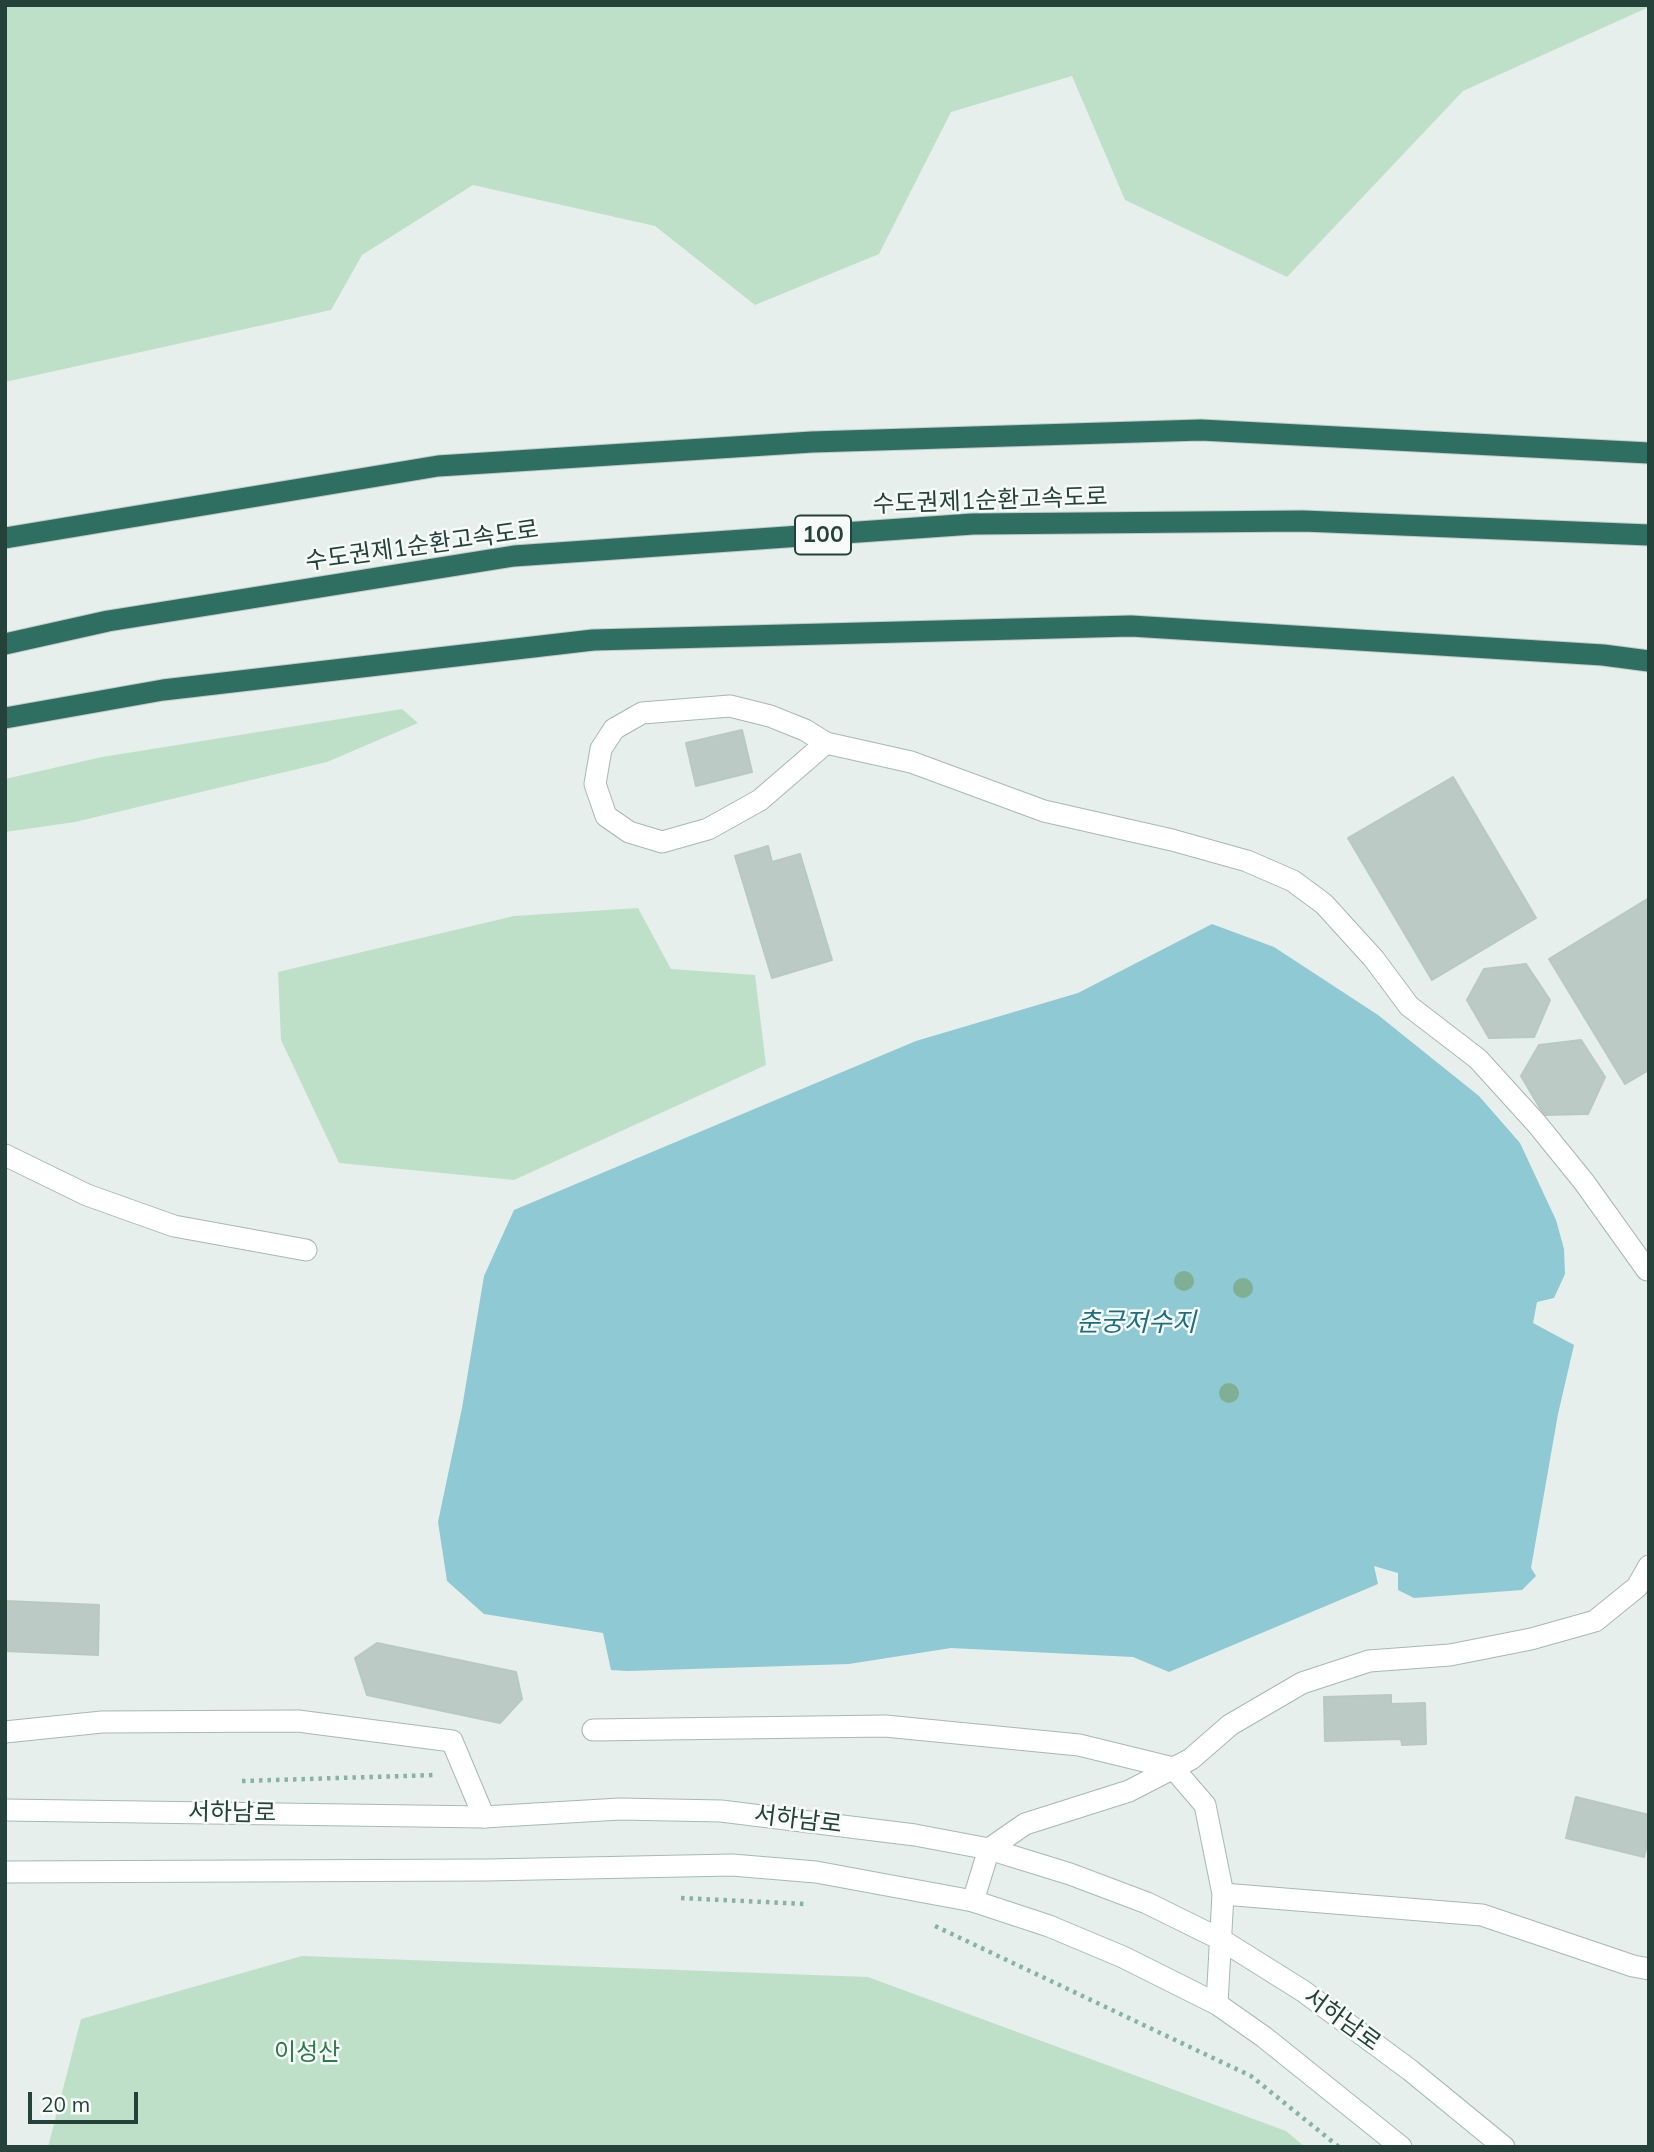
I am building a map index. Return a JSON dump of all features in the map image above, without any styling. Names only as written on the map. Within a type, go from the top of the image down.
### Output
[{"type":"highway","points":[[5,538],[438,466],[812,442],[1201,430],[1649,453]]},
{"type":"highway","name":"수도권제1순환고속도로","points":[[5,643],[108,621],[514,556],[959,525],[1303,521],[1649,535]]},
{"type":"highway","points":[[5,718],[163,690],[593,640],[1131,626],[1603,655],[1649,661]]},
{"type":"street","points":[[826,743],[760,800],[708,829],[662,842],[628,832],[606,816],[595,784],[601,750],[614,729],[642,713],[730,706],[771,716],[805,730],[826,743],[911,762],[1044,811],[1172,840],[1247,861],[1293,881],[1324,904],[1374,959],[1409,1006],[1478,1059],[1537,1124],[1584,1182],[1648,1272]]},
{"type":"street","points":[[5,1155],[87,1195],[174,1226],[306,1250]]},
{"type":"street","points":[[974,1901],[989,1849],[1025,1824],[1129,1791],[1173,1769],[1191,1759],[1230,1725],[1301,1683],[1369,1661],[1450,1655],[1531,1639],[1595,1621],[1637,1587],[1649,1566]]},
{"type":"street","points":[[5,1732],[102,1722],[299,1721],[452,1741],[484,1817]]},
{"type":"street","points":[[593,1730],[886,1726],[1079,1745],[1173,1769],[1205,1805],[1223,1894],[1217,2004]]},
{"type":"street","name":"서하남로","points":[[5,1810],[484,1817],[620,1809],[722,1811],[915,1835],[989,1849],[1070,1874],[1147,1903],[1220,1939],[1303,1991],[1410,2070],[1504,2147]]},
{"type":"street","name":"서하남로","points":[[5,1872],[487,1870],[733,1865],[816,1872],[974,1901],[1049,1926],[1124,1956],[1217,2004],[1264,2037],[1401,2147]]},
{"type":"street","points":[[1223,1894],[1482,1915],[1649,1969]]},
{"type":"path","points":[[673,1898],[811,1904]]},
{"type":"path","points":[[926,1922],[1251,2076],[1339,2147]]},
{"type":"green space","points":[[5,5],[1649,7],[1463,91],[1287,277],[1125,200],[1072,76],[951,112],[879,254],[755,305],[655,226],[473,185],[362,255],[331,310],[5,382]]},
{"type":"green space","points":[[402,709],[418,723],[327,762],[75,822],[5,832],[5,779],[102,757]]},
{"type":"green space","points":[[638,908],[671,969],[755,975],[766,1065],[514,1180],[339,1163],[281,1040],[278,972],[514,916]]},
{"type":"green space","name":"이성산","points":[[302,1956],[868,1977],[1286,2131],[1305,2147],[48,2147],[81,2019]]},
{"type":"water","name":"춘궁저수지","points":[[1212,924],[1274,947],[1378,1015],[1479,1096],[1520,1143],[1556,1220],[1564,1249],[1565,1274],[1554,1298],[1537,1302],[1533,1323],[1574,1345],[1558,1414],[1531,1568],[1536,1576],[1522,1590],[1414,1598],[1398,1590],[1398,1573],[1374,1566],[1378,1584],[1169,1672],[1133,1657],[951,1648],[849,1664],[628,1671],[611,1670],[603,1633],[484,1614],[447,1581],[438,1522],[462,1408],[484,1276],[514,1210],[916,1041],[1078,993]]},
{"type":"building","points":[[742,730],[752,772],[696,786],[686,743]]},
{"type":"building","points":[[1453,777],[1536,918],[1432,980],[1348,838]]},
{"type":"building","points":[[768,846],[772,862],[800,854],[832,960],[772,978],[735,856]]},
{"type":"building","points":[[1649,898],[1649,1070],[1625,1084],[1549,959]]},
{"type":"building","points":[[1526,964],[1550,1000],[1534,1037],[1489,1038],[1467,1000],[1484,969]]},
{"type":"building","points":[[1581,1040],[1605,1077],[1588,1114],[1544,1115],[1521,1076],[1539,1045]]},
{"type":"building","points":[[5,1601],[99,1605],[98,1655],[5,1651]]},
{"type":"building","points":[[377,1643],[516,1672],[522,1699],[500,1723],[367,1695],[355,1658]]},
{"type":"building","points":[[1391,1695],[1391,1704],[1425,1703],[1426,1744],[1402,1745],[1401,1739],[1325,1741],[1324,1697]]},
{"type":"building","points":[[1576,1797],[1649,1815],[1649,1836],[1644,1857],[1566,1838]]}]
